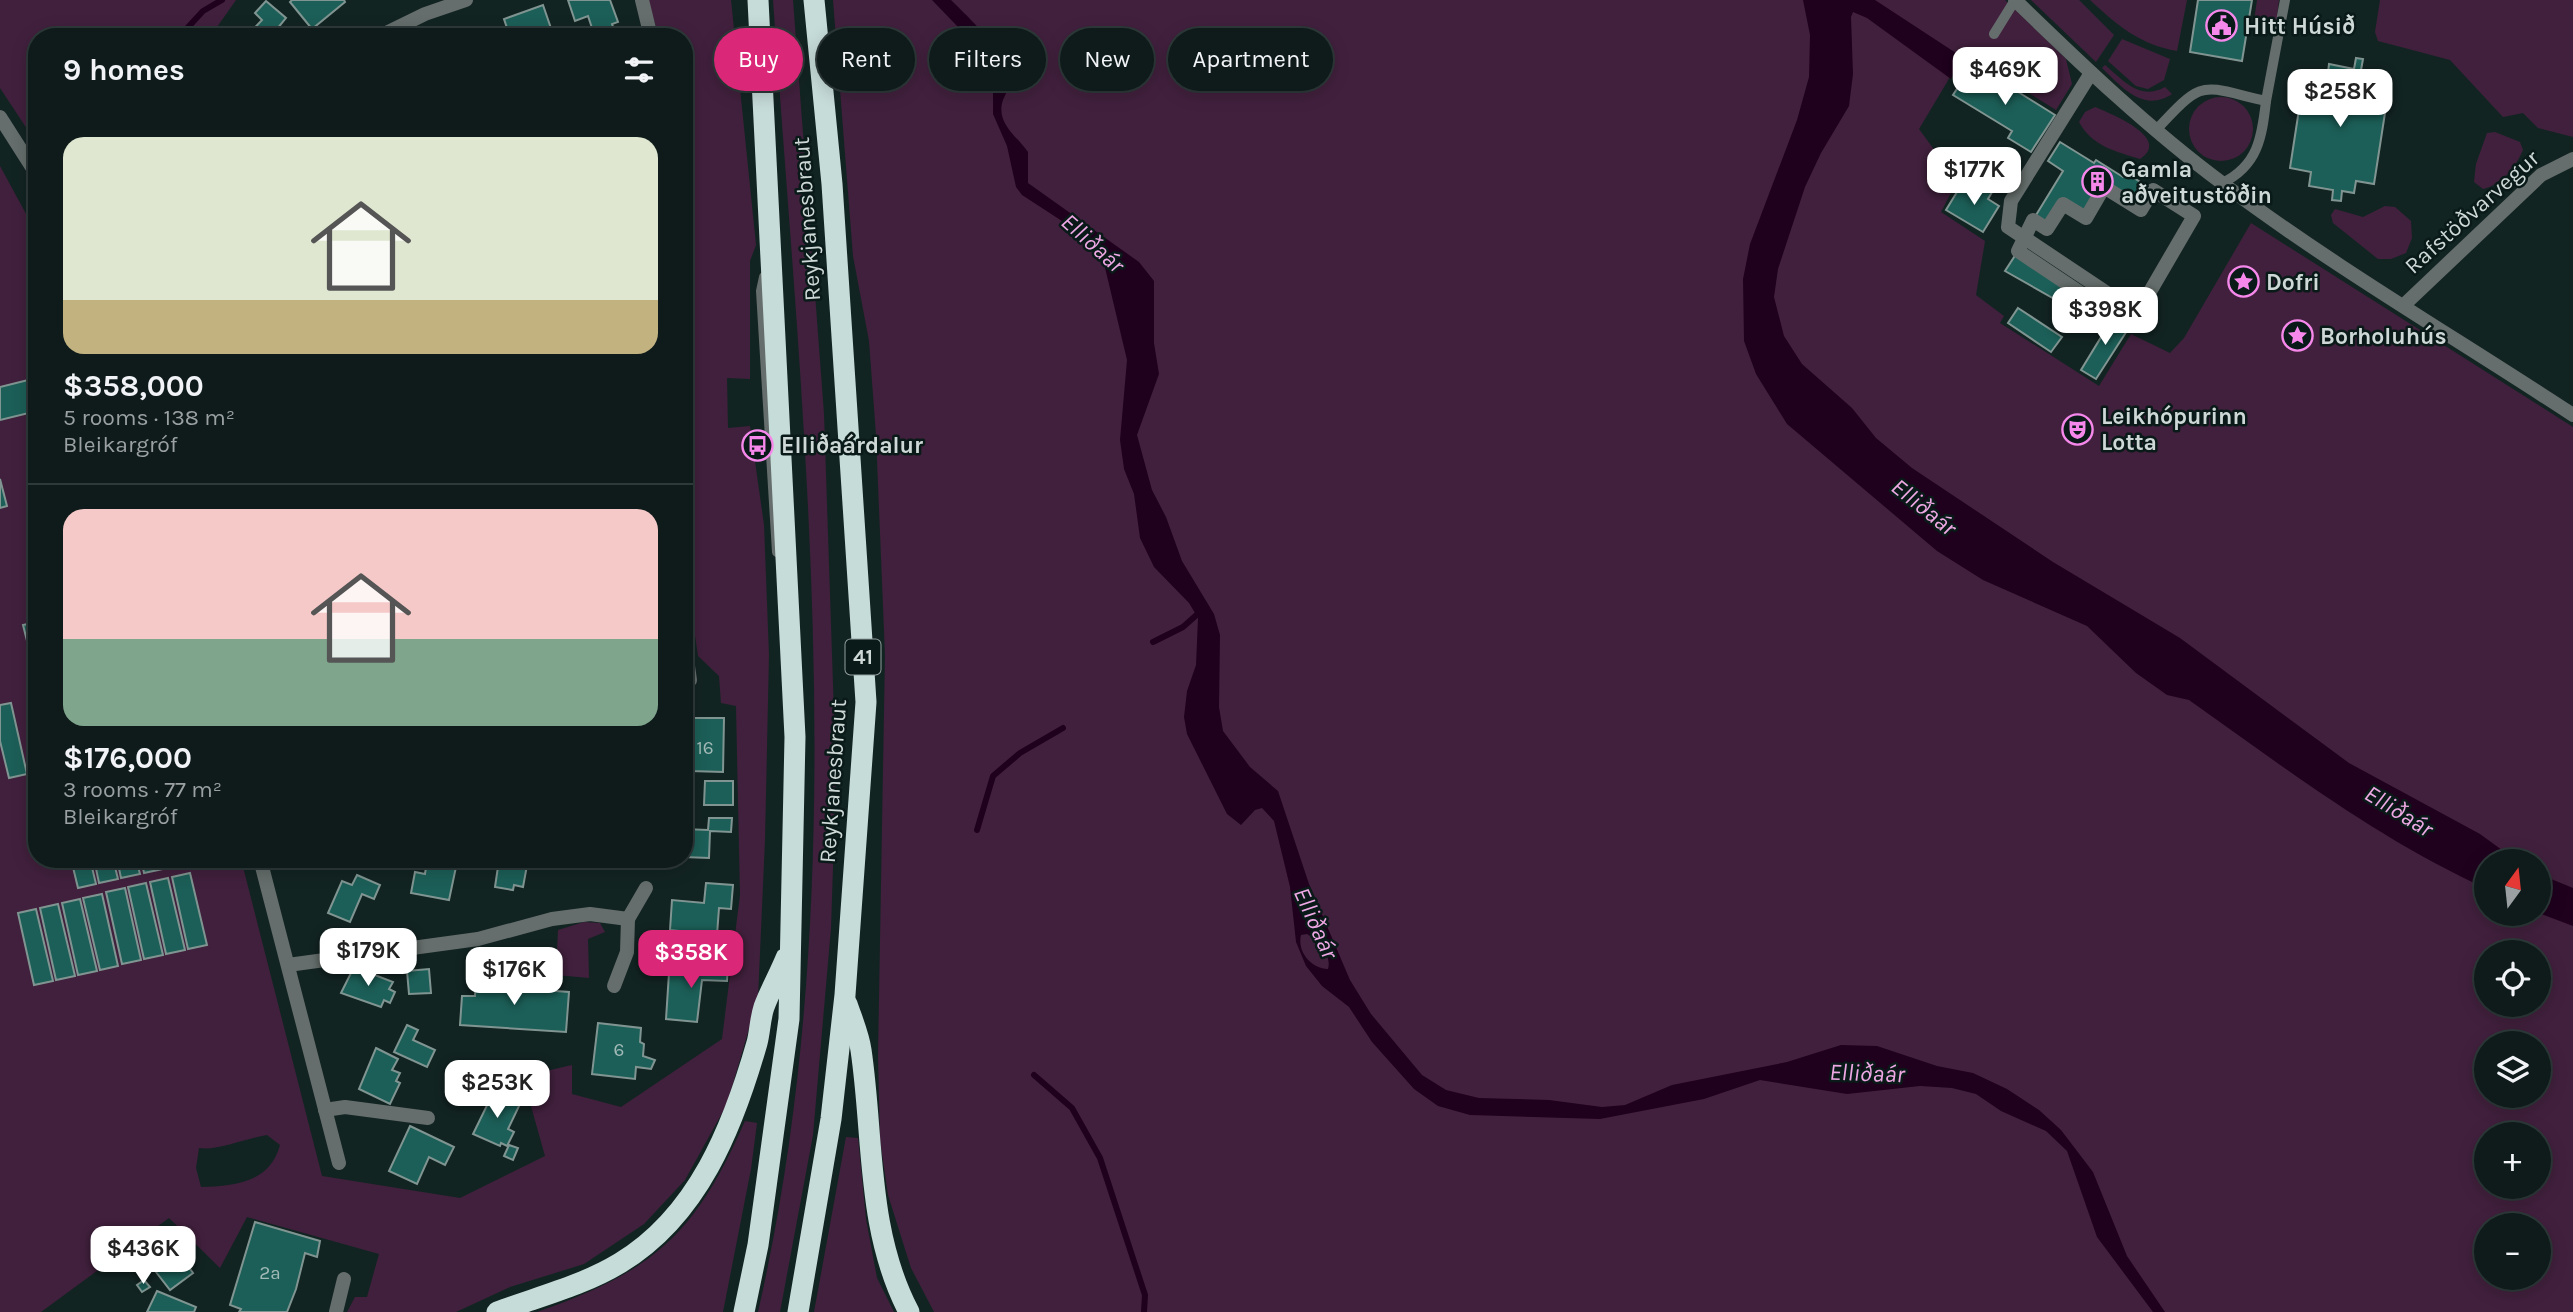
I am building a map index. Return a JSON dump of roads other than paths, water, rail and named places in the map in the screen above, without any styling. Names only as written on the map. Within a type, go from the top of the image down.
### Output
[{"type":"highway","name":"Reykjanesbraut","points":[[744,1312],[758,1244],[789,1019],[795,737],[758,0]]},
{"type":"highway","name":"Reykjanesbraut","points":[[799,1312],[827,1144],[845,995],[866,702],[832,184],[814,0]]},
{"type":"highway","points":[[496,1312],[587,1280],[618,1264],[650,1241],[680,1210],[706,1172],[726,1132],[753,1054],[764,1009],[791,947]]},
{"type":"highway","points":[[845,995],[861,1048],[869,1162],[876,1206],[888,1261],[909,1312]]},
{"type":"street","points":[[396,28],[425,13],[466,0]]},
{"type":"street","points":[[642,0],[649,28]]},
{"type":"street","name":"Rafstöðvarvegur","points":[[2015,0],[2091,73],[2222,183],[2573,415]]},
{"type":"street","points":[[2024,238],[2033,220],[2047,229],[2063,204],[2086,218],[2104,187],[2141,210],[2153,190],[2194,216],[2137,313],[2008,228],[2011,201],[2091,73]]},
{"type":"street","points":[[0,117],[28,161]]},
{"type":"street","name":"Rafstöðvarvegur","points":[[2404,305],[2541,175],[2573,159]]},
{"type":"street","points":[[262,868],[339,1163]]},
{"type":"street","points":[[614,986],[627,952],[628,919],[646,888]]},
{"type":"street","points":[[288,965],[478,939],[552,919],[590,914],[628,919]]},
{"type":"street","points":[[325,1110],[345,1107],[428,1118]]},
{"type":"street","points":[[336,1312],[344,1279]]},
{"type":"lane","points":[[1994,34],[2015,0]]},
{"type":"lane","points":[[2222,183],[2242,171],[2257,152],[2285,0]]},
{"type":"lane","points":[[2157,129],[2184,100],[2198,90],[2211,89],[2266,101]]},
{"type":"water","points":[[932,0],[951,0],[978,28],[959,28]]},
{"type":"water","name":"Elliðaár","points":[[1803,0],[1875,0],[1962,57],[1951,79],[1867,18],[1853,12],[1853,74],[1849,106],[1821,153],[1805,187],[1778,269],[1774,297],[1784,336],[1802,364],[1852,408],[1876,438],[1912,468],[2053,562],[2180,638],[2349,763],[2480,834],[2501,849],[2474,849],[2474,883],[2371,826],[2189,700],[2167,695],[2136,673],[2087,626],[1983,580],[1937,551],[1787,424],[1756,374],[1744,341],[1743,279],[1750,244],[1797,120],[1809,77],[1810,35]]},
{"type":"water","name":"Elliðaár","points":[[993,91],[1007,91],[1001,108],[1002,116],[1028,152],[1028,183],[1139,262],[1154,281],[1154,343],[1159,374],[1137,435],[1152,490],[1166,517],[1182,561],[1214,614],[1220,635],[1219,707],[1223,731],[1250,767],[1278,791],[1309,884],[1350,980],[1371,1014],[1422,1075],[1446,1090],[1479,1098],[1549,1100],[1602,1107],[1625,1105],[1672,1085],[1787,1062],[1841,1045],[1877,1046],[1937,1066],[1973,1073],[2007,1089],[2039,1110],[2061,1130],[2093,1172],[2127,1256],[2165,1312],[2153,1312],[2097,1237],[2067,1151],[2046,1131],[2001,1111],[1976,1094],[1952,1088],[1920,1086],[1847,1094],[1760,1080],[1704,1099],[1600,1119],[1470,1115],[1438,1106],[1414,1089],[1372,1042],[1349,1007],[1322,986],[1306,966],[1296,942],[1290,887],[1274,821],[1262,808],[1255,810],[1241,825],[1227,814],[1187,734],[1184,717],[1187,691],[1196,665],[1198,618],[1189,603],[1154,567],[1140,538],[1134,494],[1124,469],[1120,440],[1127,360],[1102,255],[1085,236],[1022,195],[1016,187],[1007,146],[993,114]],"holes":[[[1307,934],[1320,944],[1328,959],[1328,969],[1316,966],[1303,953],[1301,935]]]},
{"type":"water","points":[[2552,879],[2573,888],[2573,926],[2552,918]]},
{"type":"waterway","points":[[187,28],[203,11],[222,0]]},
{"type":"waterway","points":[[1153,642],[1183,627],[1201,611]]},
{"type":"waterway","points":[[977,830],[993,776],[1020,753],[1063,728]]},
{"type":"waterway","points":[[1034,1075],[1072,1108],[1100,1158],[1145,1295],[1144,1312]]},
{"type":"place","name":"Hitt Húsið","points":[[2221,26]]},
{"type":"place","name":"Gamla aðveitustöðin","points":[[2098,182]]},
{"type":"place","name":"Dofri","points":[[2243,282]]},
{"type":"place","name":"Borholuhús","points":[[2297,336]]},
{"type":"place","name":"Leikhópurinn Lotta","points":[[2078,429]]},
{"type":"place","name":"Elliðaárdalur","points":[[758,445]]}]
